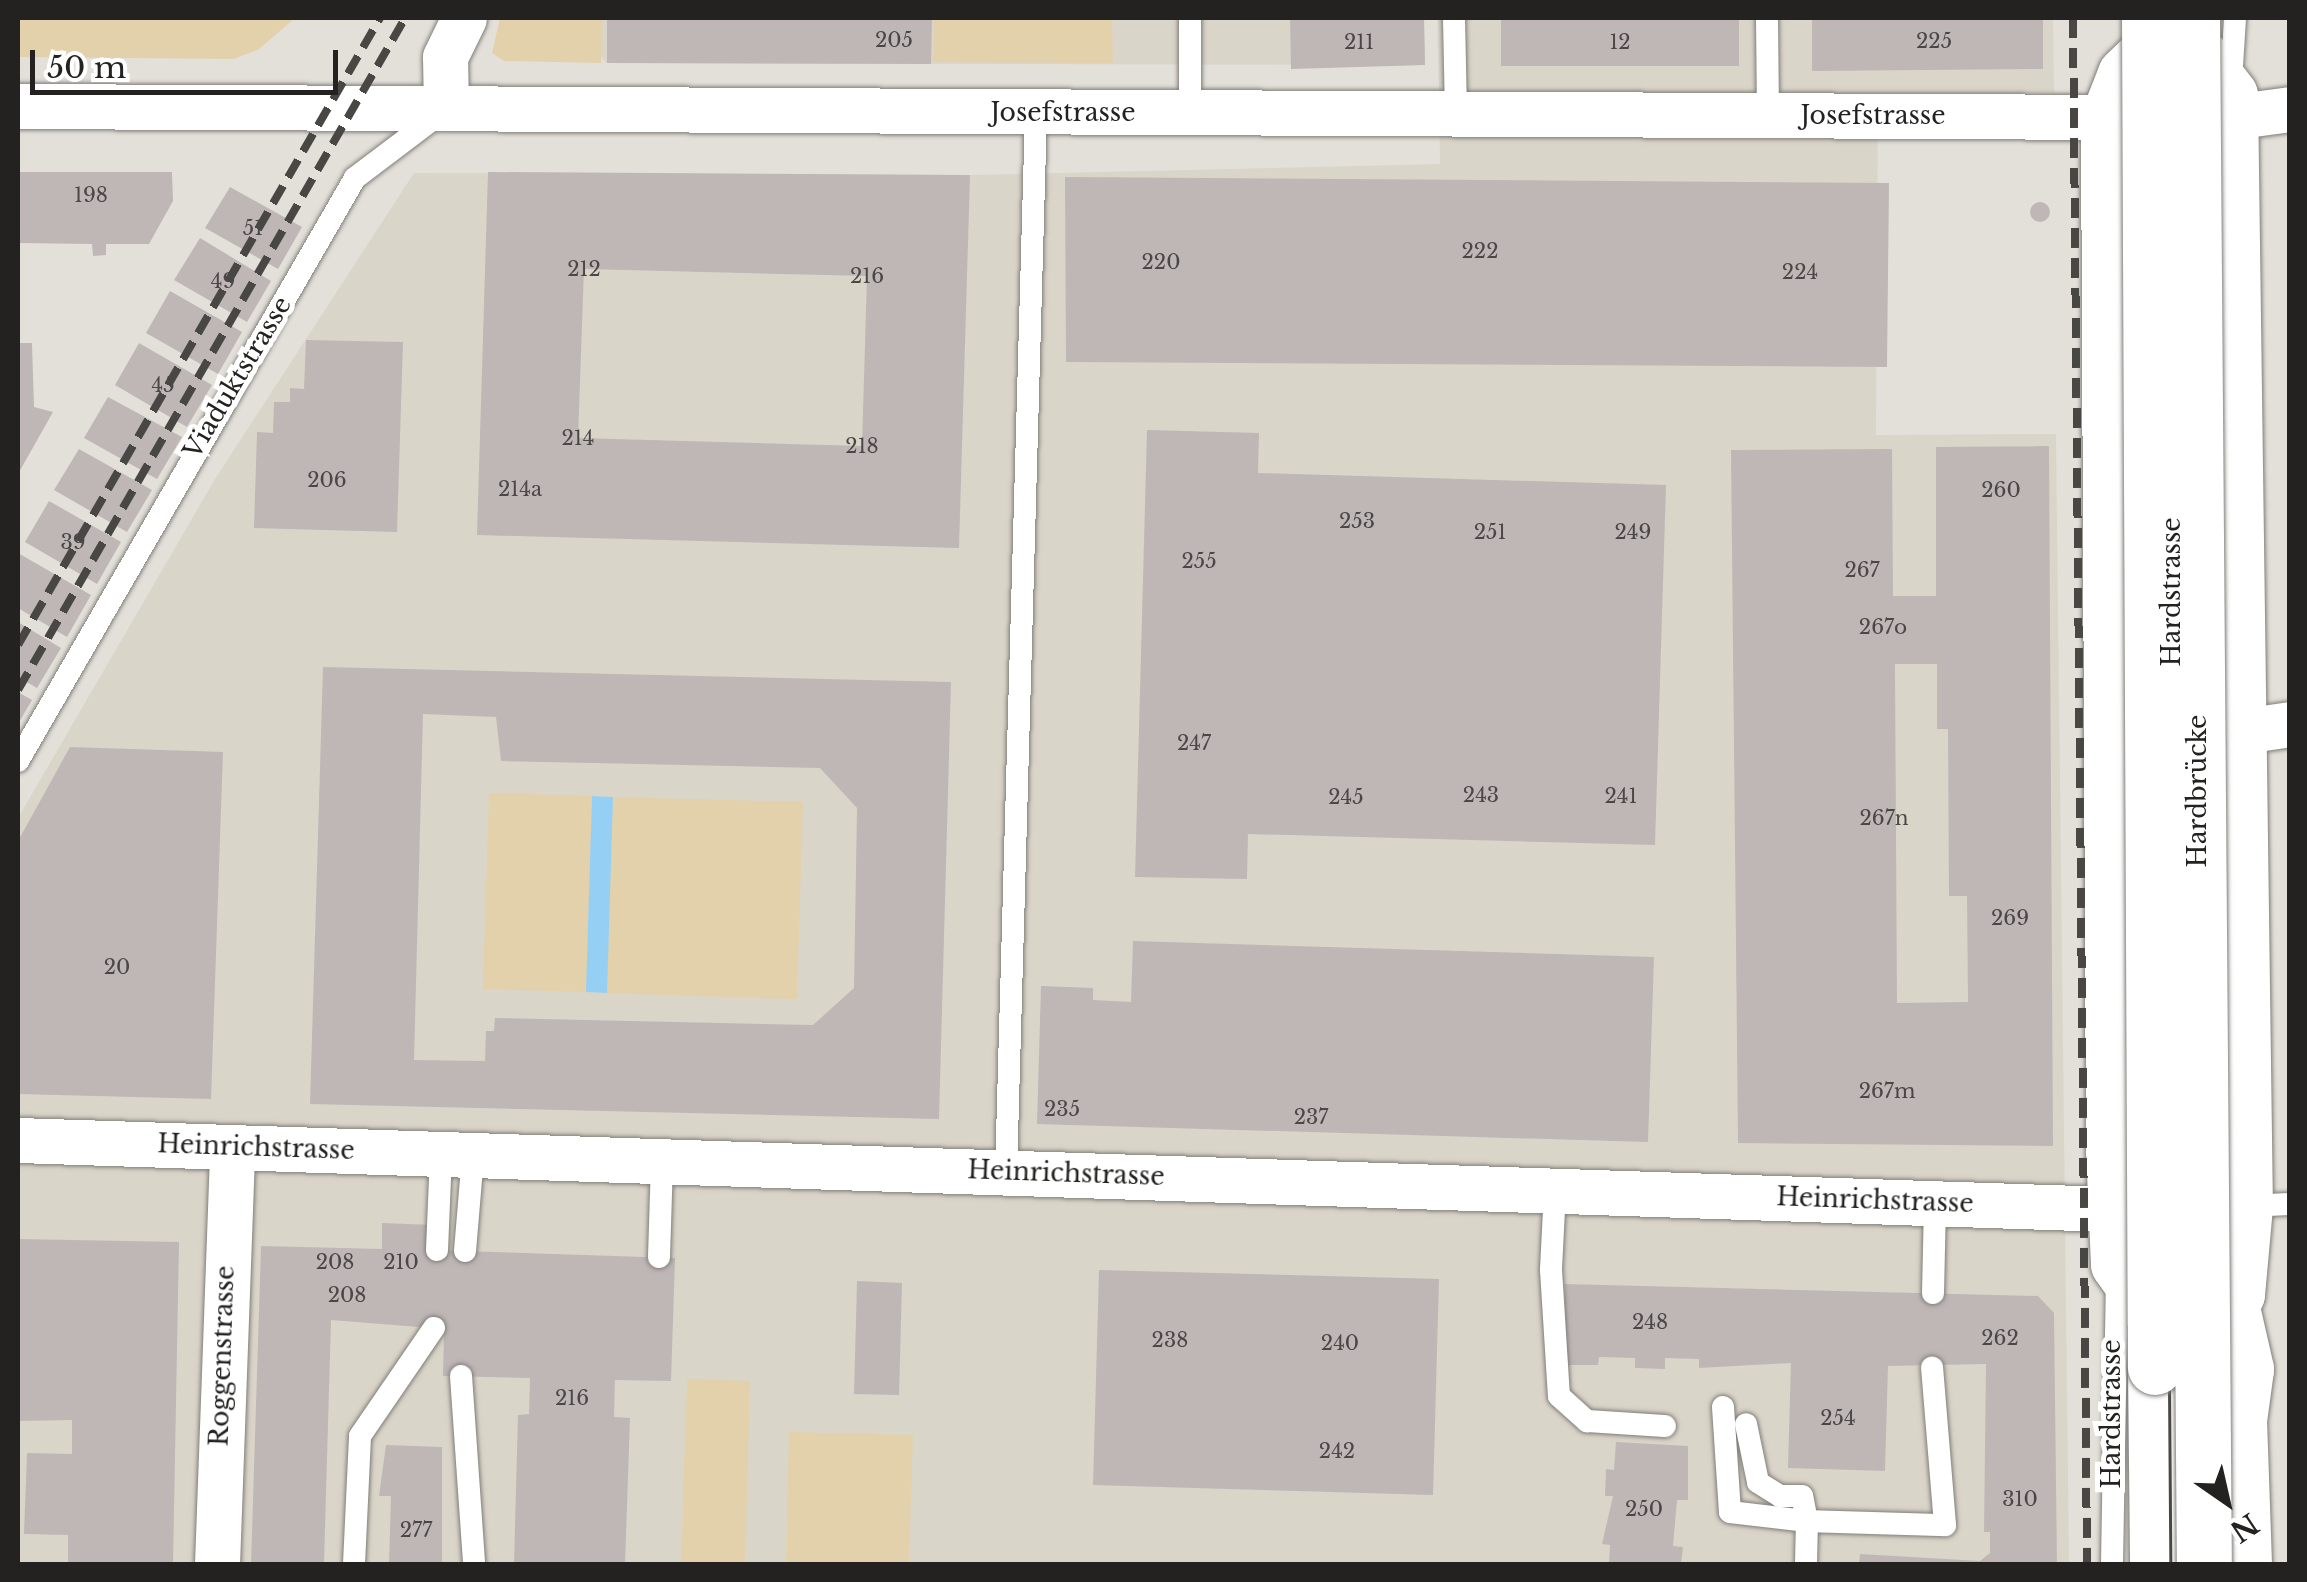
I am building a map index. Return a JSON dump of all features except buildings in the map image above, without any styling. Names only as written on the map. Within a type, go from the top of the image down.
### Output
[{"type":"main road","points":[[2160,28],[2198,52],[2230,106],[2236,732],[2268,1205],[2230,1300],[2212,1312],[2178,1316]]},
{"type":"main road","name":"Hardstrasse","points":[[2160,28],[2112,93],[2108,117],[2114,1209],[2118,1264],[2150,1309],[2178,1316],[2239,1420]]},
{"type":"main road","name":"Hardbrücke","points":[[2156,1564],[2160,28]]},
{"type":"main road","name":"Hardbrücke","points":[[2160,28],[2204,1564]]},
{"type":"main road","name":"Hardstrasse","points":[[2230,1300],[2246,1370],[2239,1420],[2244,1564]]},
{"type":"street","points":[[446,108],[445,57],[464,18]]},
{"type":"street","name":"Josefstrasse","points":[[18,106],[2108,117]]},
{"type":"street","points":[[2230,106],[2290,108]]},
{"type":"street","points":[[2236,732],[2290,724]]},
{"type":"street","name":"Heinrichstrasse","points":[[18,1140],[2114,1209]]},
{"type":"street","name":"Roggenstrasse","points":[[218,1564],[232,1147]]},
{"type":"lane","points":[[1190,18],[1190,112]]},
{"type":"lane","points":[[1454,18],[1456,114]]},
{"type":"lane","points":[[1767,18],[1768,116]]},
{"type":"lane","points":[[2230,106],[2235,18]]},
{"type":"lane","name":"Hardstrasse","points":[[2160,28],[2181,1564]]},
{"type":"lane","name":"Viaduktstrasse","points":[[18,761],[150,524],[355,178],[446,108]]},
{"type":"lane","points":[[1006,1173],[1036,114]]},
{"type":"lane","points":[[437,1250],[457,1154]]},
{"type":"lane","points":[[457,1154],[465,1252]]},
{"type":"lane","points":[[659,1257],[662,1161]]},
{"type":"lane","points":[[1555,1190],[1551,1270],[1559,1396],[1588,1421],[1665,1426]]},
{"type":"lane","points":[[1933,1293],[1935,1203]]},
{"type":"lane","name":"Hardstrasse","points":[[2112,1564],[2112,1327],[2118,1264]]},
{"type":"lane","points":[[354,1564],[360,1436],[434,1328]]},
{"type":"lane","points":[[1723,1407],[1730,1512],[1807,1521],[1945,1525],[1932,1368]]},
{"type":"lane","points":[[461,1376],[474,1564]]},
{"type":"lane","points":[[1746,1424],[1758,1482],[1780,1496],[1802,1496],[1807,1521],[1806,1564]]},
{"type":"shaded area","points":[[18,18],[295,18],[259,49],[234,59],[18,57]]},
{"type":"shaded area","points":[[500,18],[602,18],[601,63],[504,61],[492,53]]},
{"type":"shaded area","points":[[564,18],[1424,18],[1425,65],[607,63]]},
{"type":"shaded area","points":[[934,18],[1112,18],[1113,63],[934,62]]},
{"type":"shaded area","points":[[1438,18],[2053,18],[2054,92],[1878,99],[1876,435],[2056,434],[2069,1564],[18,1564],[18,818],[215,479],[414,173],[970,175],[1440,164]]},
{"type":"shaded area","points":[[489,793],[592,796],[586,992],[483,989]]},
{"type":"shaded area","points":[[613,797],[803,802],[797,999],[607,993]]},
{"type":"shaded area","points":[[687,1379],[750,1381],[745,1564],[681,1564]]},
{"type":"shaded area","points":[[789,1432],[913,1435],[909,1564],[786,1564]]},
{"type":"water","points":[[592,796],[613,797],[607,993],[586,992]]},
{"type":"tram line","points":[[2159,18],[2171,1564]]},
{"type":"tram line","points":[[2178,18],[2189,1564]]},
{"type":"railway","points":[[18,645],[380,18]]},
{"type":"railway","points":[[18,690],[405,18]]},
{"type":"railway","points":[[2073,18],[2087,1564]]}]
